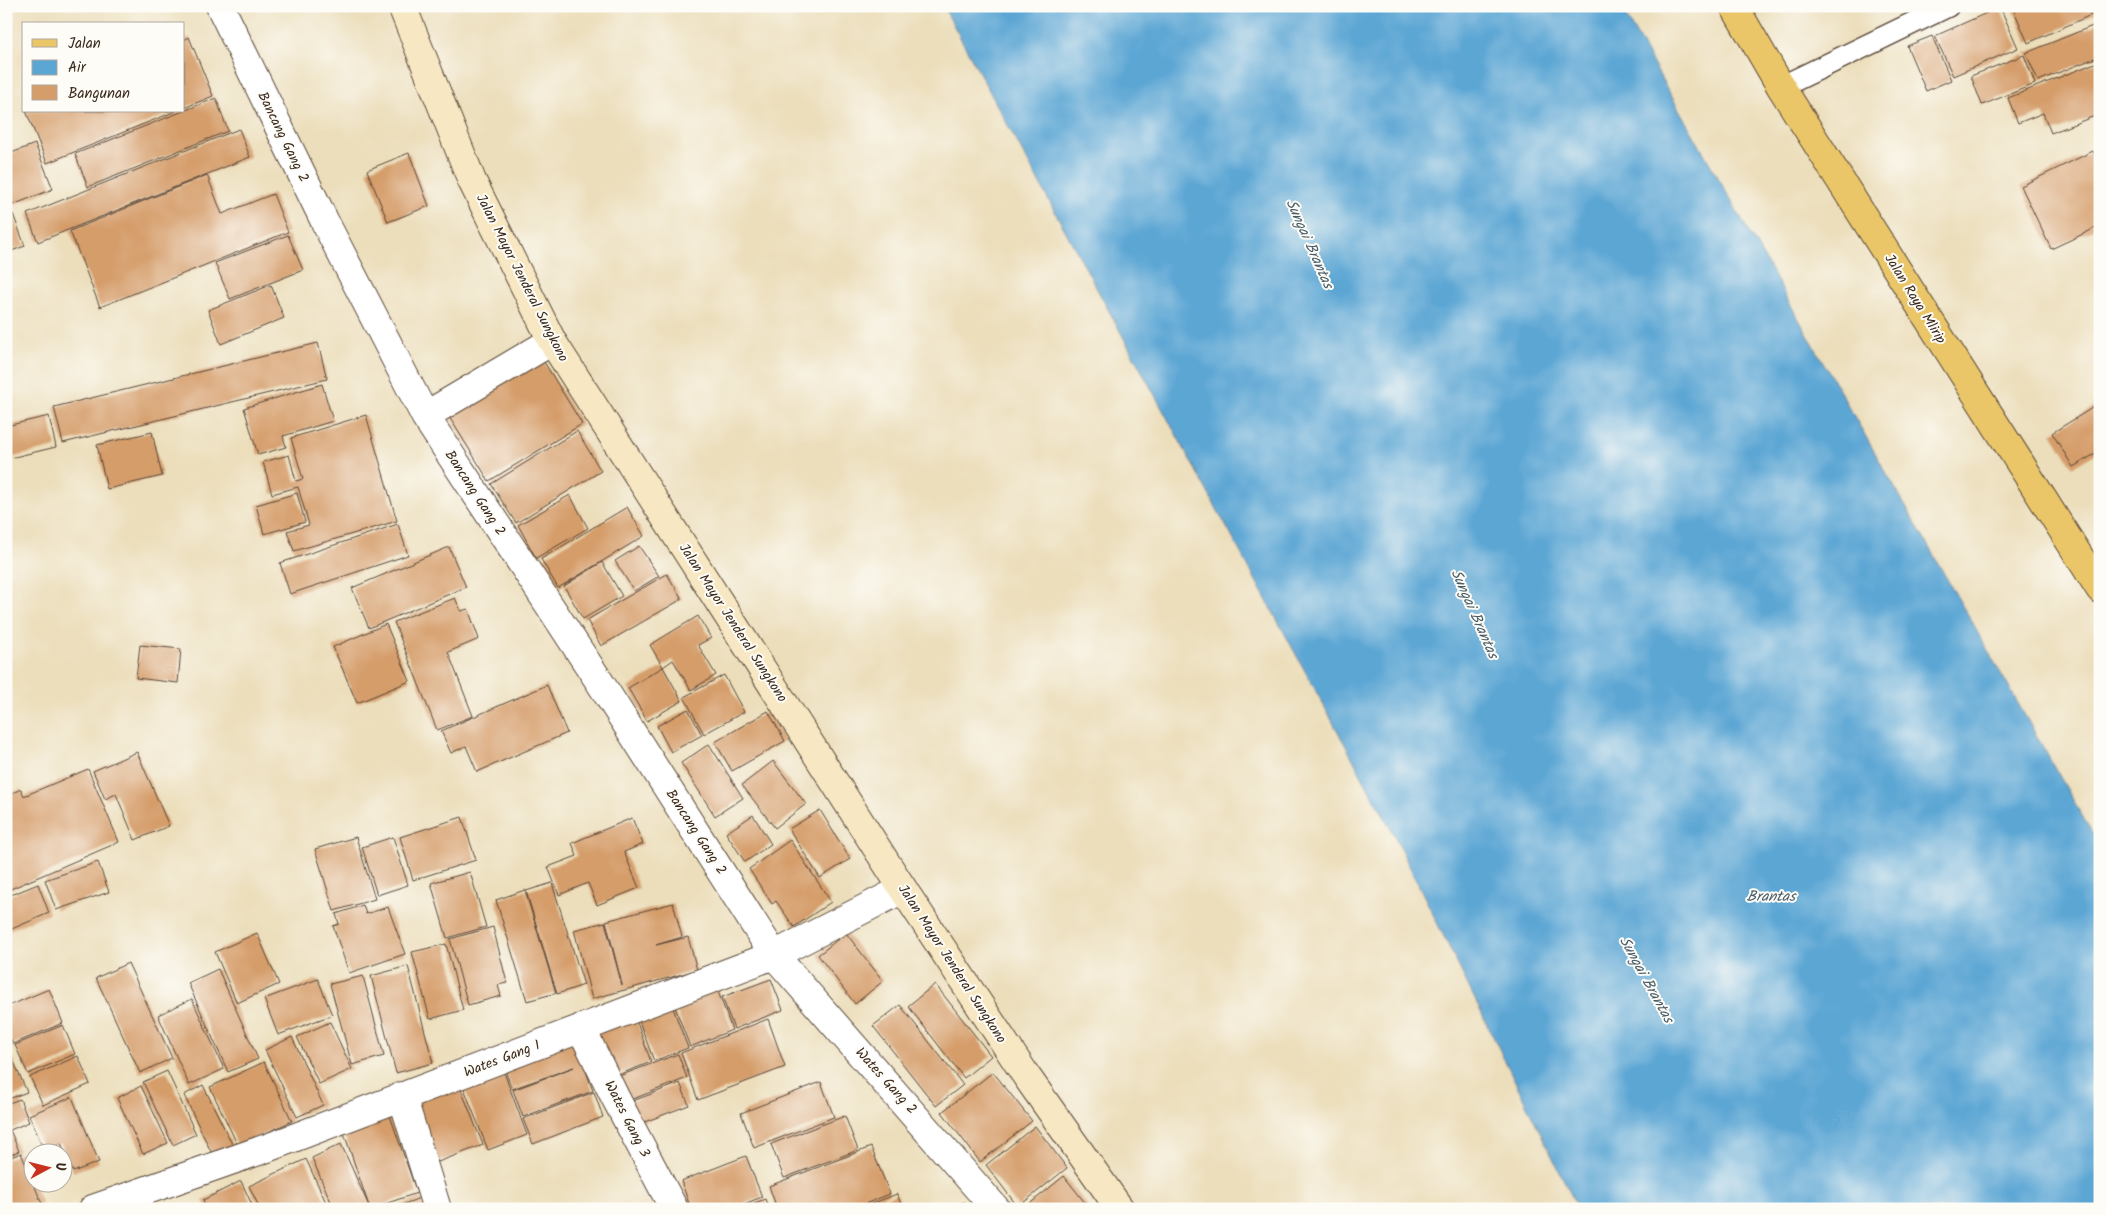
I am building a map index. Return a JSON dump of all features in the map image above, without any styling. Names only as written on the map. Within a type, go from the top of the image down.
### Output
[{"type":"main road","name":"Jalan Mayor Jenderal Sungkono","points":[[402,6],[472,181],[552,341],[903,889],[1027,1077],[1120,1209]]},
{"type":"main road","name":"Jalan Raya Mlirip","points":[[1734,6],[1781,87],[2100,589]]},
{"type":"street","name":"Bancang Gang 2","points":[[220,6],[325,222],[425,416],[599,680],[774,955]]},
{"type":"street","points":[[425,416],[552,341]]},
{"type":"street","name":"Wates Gang 1","points":[[93,1209],[267,1148],[774,955],[903,889]]},
{"type":"street","name":"Wates Gang 2","points":[[774,955],[996,1209]]},
{"type":"street","name":"Wates Gang 3","points":[[581,1028],[674,1209]]},
{"type":"street","points":[[402,1096],[437,1209]]},
{"type":"lane","points":[[1781,87],[1948,6]]},
{"type":"water","name":"Brantas","points":[[943,6],[1620,6],[2100,847],[2100,1209],[1578,1209],[1391,829]]},
{"type":"building","points":[[2012,6],[2100,6],[2100,11],[2028,43]]},
{"type":"building","points":[[2000,7],[2018,48],[1953,76],[1935,36]]},
{"type":"building","points":[[2100,23],[2100,56],[2038,81],[2026,53]]},
{"type":"building","points":[[1932,36],[1951,80],[1926,91],[1907,46]]},
{"type":"building","points":[[189,37],[213,96],[185,108],[185,39]]},
{"type":"building","points":[[2024,55],[2035,84],[1982,105],[1971,76]]},
{"type":"building","points":[[2100,61],[2100,114],[2051,133],[2043,113],[2018,123],[2008,98]]},
{"type":"building","points":[[216,98],[228,131],[88,187],[75,154],[181,112],[185,112],[185,110]]},
{"type":"building","points":[[26,112],[174,112],[47,163]]},
{"type":"building","points":[[239,129],[250,157],[38,242],[27,214]]},
{"type":"building","points":[[35,144],[53,189],[10,206],[6,197],[6,155]]},
{"type":"building","points":[[2093,151],[2100,165],[2100,226],[2051,249],[2021,186]]},
{"type":"building","points":[[409,153],[429,206],[388,222],[367,170]]},
{"type":"building","points":[[207,175],[222,214],[273,194],[288,232],[100,307],[70,231]]},
{"type":"building","points":[[13,214],[25,246],[6,253],[6,216]]},
{"type":"building","points":[[288,235],[303,270],[230,299],[215,263]]},
{"type":"building","points":[[271,285],[284,318],[221,344],[208,310]]},
{"type":"building","points":[[318,343],[327,379],[63,443],[54,407]]},
{"type":"building","points":[[541,357],[582,424],[489,481],[448,415]]},
{"type":"building","points":[[322,384],[333,421],[283,436],[286,447],[258,455],[244,408]]},
{"type":"building","points":[[2100,403],[2100,451],[2073,467],[2052,433]]},
{"type":"building","points":[[366,415],[397,521],[294,551],[287,531],[309,525],[298,487],[272,494],[263,462],[289,455],[296,481],[303,479],[291,438]]},
{"type":"building","points":[[49,416],[56,447],[6,459],[6,426]]},
{"type":"building","points":[[577,431],[601,471],[516,523],[491,484]]},
{"type":"building","points":[[152,432],[162,476],[107,489],[97,445]]},
{"type":"building","points":[[297,493],[305,522],[264,534],[256,505]]},
{"type":"building","points":[[570,495],[588,528],[536,558],[518,525]]},
{"type":"building","points":[[627,507],[644,536],[558,588],[541,559]]},
{"type":"building","points":[[398,524],[408,555],[290,594],[280,563]]},
{"type":"building","points":[[639,546],[659,576],[634,591],[615,561]]},
{"type":"building","points":[[449,547],[466,587],[369,628],[352,588]]},
{"type":"building","points":[[602,562],[622,596],[583,619],[564,586]]},
{"type":"building","points":[[667,574],[682,599],[601,646],[587,620]]},
{"type":"building","points":[[455,598],[461,611],[468,609],[479,639],[448,652],[473,716],[437,730],[394,622]]},
{"type":"building","points":[[698,616],[711,638],[698,645],[716,675],[691,690],[673,660],[663,667],[650,645]]},
{"type":"building","points":[[386,624],[410,681],[357,703],[333,647]]},
{"type":"building","points":[[140,645],[181,649],[178,683],[136,678]]},
{"type":"building","points":[[663,667],[682,701],[647,721],[628,688]]},
{"type":"building","points":[[724,675],[744,712],[704,734],[684,697]]},
{"type":"building","points":[[547,685],[567,733],[477,772],[466,746],[451,753],[441,731]]},
{"type":"building","points":[[688,709],[702,735],[671,752],[657,726]]},
{"type":"building","points":[[768,711],[785,741],[732,771],[715,742]]},
{"type":"building","points":[[709,744],[743,798],[715,816],[681,763]]},
{"type":"building","points":[[137,752],[169,826],[135,840],[116,794],[105,799],[93,771]]},
{"type":"building","points":[[773,761],[806,804],[775,828],[742,785]]},
{"type":"building","points":[[88,769],[119,842],[6,891],[6,796],[21,789],[24,796]]},
{"type":"building","points":[[820,810],[850,859],[820,878],[789,829]]},
{"type":"building","points":[[753,815],[771,844],[745,862],[726,833]]},
{"type":"building","points":[[462,817],[476,860],[413,880],[400,837]]},
{"type":"building","points":[[632,818],[643,844],[624,852],[639,888],[597,905],[588,883],[559,895],[548,867],[577,856],[572,843]]},
{"type":"building","points":[[356,837],[375,899],[334,911],[315,849]]},
{"type":"building","points":[[393,837],[408,885],[377,895],[362,847]]},
{"type":"building","points":[[790,840],[831,902],[794,927],[776,901],[772,904],[749,869]]},
{"type":"building","points":[[98,862],[109,892],[56,910],[45,880]]},
{"type":"building","points":[[470,872],[486,927],[447,938],[431,883]]},
{"type":"building","points":[[552,883],[584,985],[557,994],[526,891]]},
{"type":"building","points":[[38,884],[49,913],[7,931],[6,897]]},
{"type":"building","points":[[525,890],[556,993],[527,1001],[496,900]]},
{"type":"building","points":[[673,903],[682,937],[656,945],[688,937],[697,970],[592,999],[574,930],[605,922],[622,985],[606,921]]},
{"type":"building","points":[[363,905],[366,914],[388,907],[405,954],[349,973],[333,926],[339,924],[336,914]]},
{"type":"building","points":[[493,927],[507,983],[498,985],[501,996],[468,1005],[450,939]]},
{"type":"building","points":[[257,933],[279,984],[237,1003],[215,952]]},
{"type":"building","points":[[846,933],[883,981],[855,1004],[818,955]]},
{"type":"building","points":[[446,944],[463,1010],[430,1019],[412,952]]},
{"type":"building","points":[[128,963],[172,1058],[140,1073],[96,978]]},
{"type":"building","points":[[408,966],[433,1063],[396,1073],[371,976]]},
{"type":"building","points":[[218,969],[258,1059],[228,1072],[188,983]]},
{"type":"building","points":[[363,976],[384,1056],[352,1065],[330,984]]},
{"type":"building","points":[[318,979],[332,1015],[278,1035],[264,999]]},
{"type":"building","points":[[771,979],[783,1010],[734,1029],[722,997]]},
{"type":"building","points":[[715,983],[732,1030],[690,1047],[672,999]]},
{"type":"building","points":[[935,984],[991,1056],[964,1078],[908,1006]]},
{"type":"building","points":[[49,989],[63,1023],[13,1044],[6,1029],[6,1007]]},
{"type":"building","points":[[192,999],[224,1069],[189,1085],[158,1015]]},
{"type":"building","points":[[670,1000],[688,1048],[654,1061],[636,1013]]},
{"type":"building","points":[[900,1005],[963,1085],[936,1106],[873,1026]]},
{"type":"building","points":[[634,1014],[651,1062],[610,1078],[592,1030]]},
{"type":"building","points":[[768,1019],[785,1067],[698,1100],[681,1053]]},
{"type":"building","points":[[330,1022],[352,1069],[319,1084],[297,1037]]},
{"type":"building","points":[[63,1025],[75,1054],[28,1074],[15,1045]]},
{"type":"building","points":[[292,1037],[323,1105],[297,1117],[265,1050]]},
{"type":"building","points":[[574,1038],[593,1091],[523,1117],[513,1090],[574,1067],[512,1089],[503,1065]]},
{"type":"building","points":[[6,1044],[27,1092],[6,1100]]},
{"type":"building","points":[[678,1054],[687,1078],[620,1104],[611,1079]]},
{"type":"building","points":[[78,1056],[90,1084],[43,1105],[30,1077]]},
{"type":"building","points":[[264,1062],[292,1121],[238,1146],[210,1087]]},
{"type":"building","points":[[502,1067],[527,1135],[488,1150],[462,1083]]},
{"type":"building","points":[[167,1071],[196,1134],[173,1145],[143,1082]]},
{"type":"building","points":[[993,1072],[1032,1121],[980,1162],[942,1112]]},
{"type":"building","points":[[821,1082],[834,1117],[754,1148],[741,1113]]},
{"type":"building","points":[[680,1083],[689,1105],[634,1126],[625,1104]]},
{"type":"building","points":[[459,1084],[483,1145],[430,1165],[407,1104]]},
{"type":"building","points":[[203,1085],[233,1146],[213,1156],[184,1095]]},
{"type":"building","points":[[141,1086],[168,1143],[143,1154],[117,1098]]},
{"type":"building","points":[[594,1092],[603,1117],[533,1144],[523,1119]]},
{"type":"building","points":[[72,1097],[99,1162],[73,1172],[72,1142],[41,1142],[29,1115]]},
{"type":"building","points":[[20,1099],[29,1122],[10,1130],[19,1151],[6,1157],[6,1104]]},
{"type":"building","points":[[390,1116],[417,1193],[370,1209],[344,1133]]},
{"type":"building","points":[[845,1116],[858,1150],[784,1178],[771,1144]]},
{"type":"building","points":[[1035,1126],[1067,1168],[1018,1207],[986,1165]]},
{"type":"building","points":[[341,1144],[369,1206],[363,1209],[334,1209],[312,1158]]},
{"type":"building","points":[[871,1147],[890,1194],[852,1209],[777,1209],[769,1186]]},
{"type":"building","points":[[21,1153],[22,1192],[37,1192],[42,1204],[31,1209],[6,1209],[6,1159]]},
{"type":"building","points":[[746,1156],[762,1197],[731,1209],[691,1209],[681,1181]]},
{"type":"building","points":[[306,1159],[329,1209],[260,1209],[249,1186]]},
{"type":"building","points":[[1064,1176],[1090,1209],[1029,1209],[1027,1206]]},
{"type":"building","points":[[241,1181],[254,1209],[207,1209],[203,1200]]},
{"type":"building","points":[[897,1194],[903,1209],[858,1209]]},
{"type":"building","points":[[422,1197],[426,1209],[392,1209]]},
{"type":"building","points":[[765,1199],[769,1209],[739,1209]]},
{"type":"building","points":[[965,1202],[967,1209],[945,1209],[945,1208]]},
{"type":"water label","name":"Sungai Brantas","points":[[1309,244]]},
{"type":"water label","name":"Sungai Brantas","points":[[1474,614]]},
{"type":"water label","name":"Sungai Brantas","points":[[1646,980]]}]
